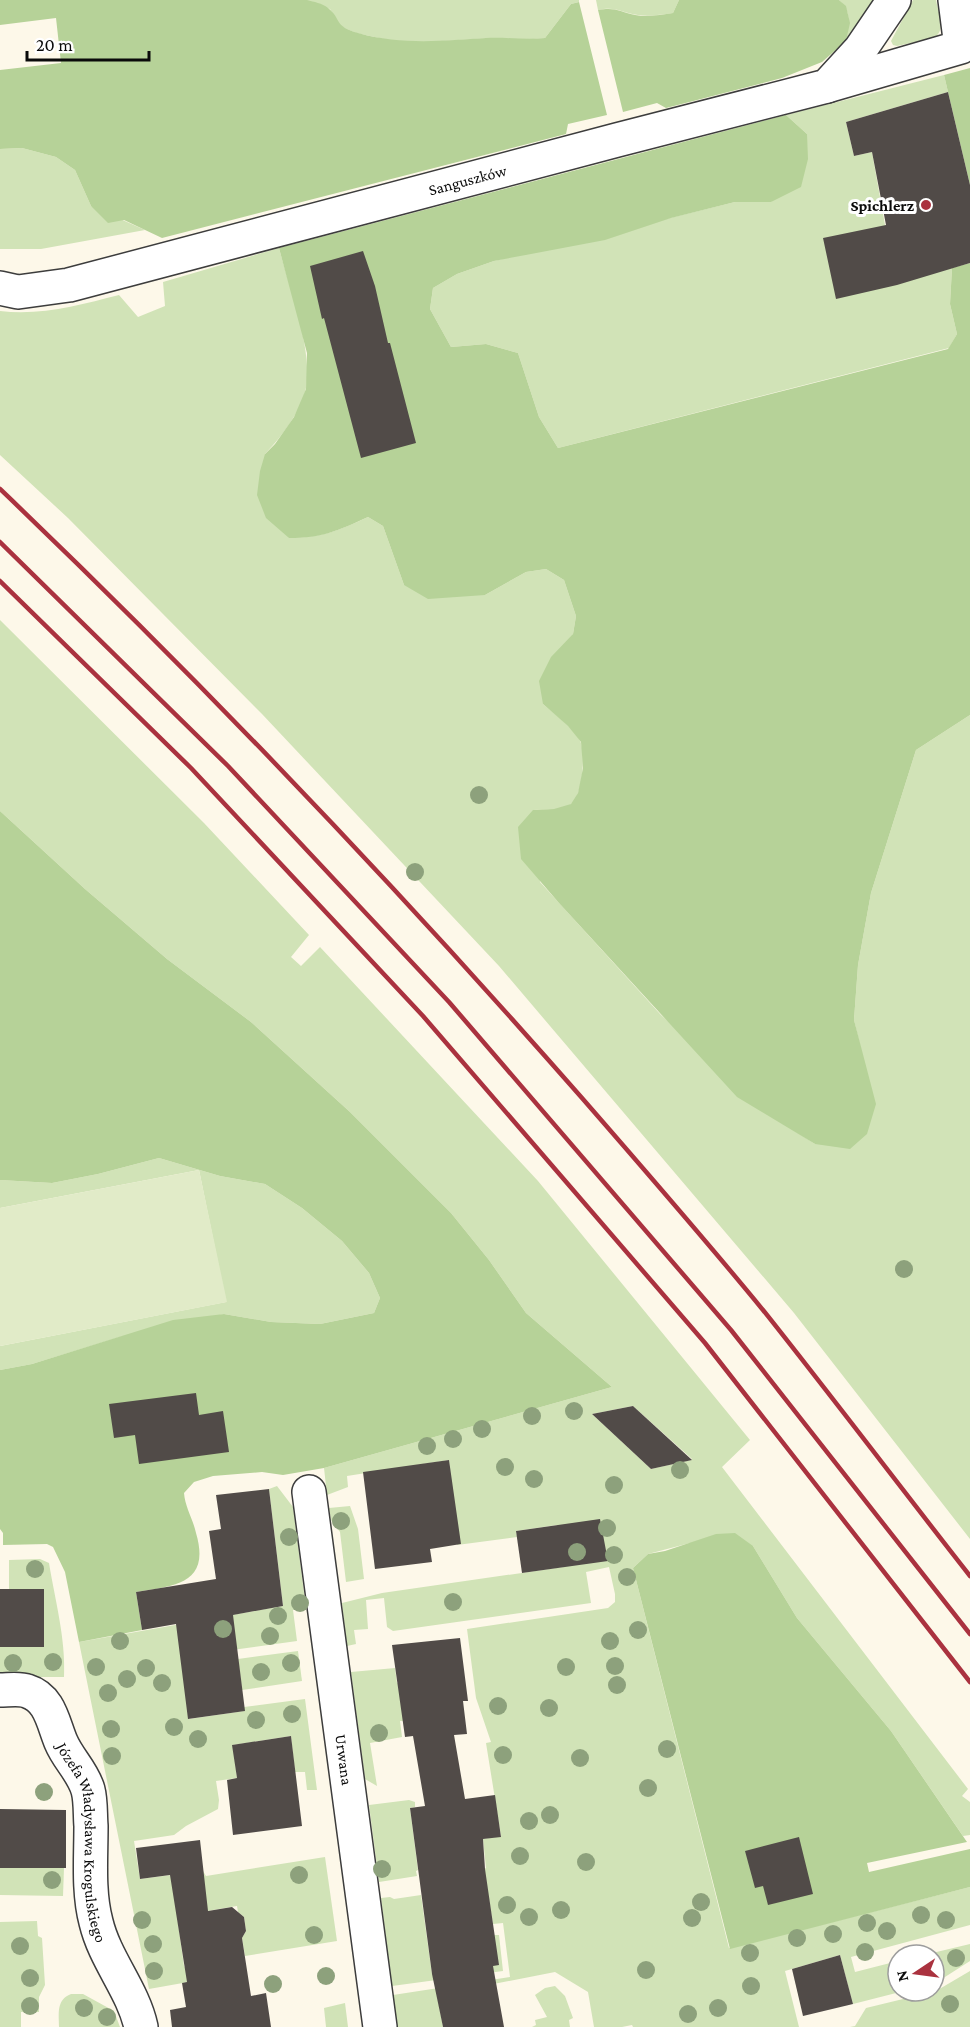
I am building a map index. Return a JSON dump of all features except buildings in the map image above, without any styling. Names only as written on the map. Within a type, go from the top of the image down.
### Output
[{"type":"street","points":[[827,87],[860,50],[894,0]]},
{"type":"street","name":"Sanguszków","points":[[0,288],[18,292],[69,285],[827,87],[961,47],[955,0]]},
{"type":"street","name":"Urwana","points":[[309,1492],[380,2027]]},
{"type":"street","name":"Józefa Władysława Krogulskiego","points":[[0,1690],[26,1690],[38,1696],[46,1705],[61,1743],[88,1790],[92,1905],[96,1923],[110,1961],[133,2004],[141,2027]]},
{"type":"green space","points":[[0,0],[307,0],[326,6],[345,28],[374,37],[406,41],[545,38],[571,4],[579,2],[607,115],[568,124],[566,134],[162,238],[124,220],[108,223],[91,206],[75,170],[56,157],[22,148],[0,149],[0,70],[61,63],[56,18],[0,25]]},
{"type":"green space","points":[[293,0],[579,0],[579,2],[571,4],[545,38],[521,40],[489,38],[427,42],[393,41],[356,33],[340,26],[330,9]]},
{"type":"green space","points":[[596,0],[679,0],[673,13],[647,15],[615,9],[598,10]]},
{"type":"green space","points":[[679,0],[839,0],[846,6],[850,23],[846,41],[822,62],[782,78],[666,108],[657,103],[623,112],[598,10],[614,9],[640,16],[659,15],[673,13]]},
{"type":"green space","points":[[839,0],[873,0],[846,41],[848,14]]},
{"type":"green space","points":[[913,0],[936,0],[941,20],[938,35],[934,38],[893,45],[891,41]]},
{"type":"green space","points":[[970,68],[970,185],[944,75]]},
{"type":"green space","points":[[944,75],[948,92],[846,122],[854,156],[872,152],[885,225],[952,268],[950,304],[957,334],[949,348],[558,448],[539,417],[518,353],[486,344],[451,347],[430,309],[433,288],[457,274],[494,261],[735,202],[771,202],[807,134],[786,115]]},
{"type":"green space","points":[[786,115],[807,134],[808,159],[801,187],[771,202],[735,202],[671,218],[605,240],[494,261],[457,274],[433,288],[430,309],[451,347],[486,344],[518,353],[539,417],[558,448],[948,349],[957,334],[950,304],[952,268],[970,263],[970,715],[916,750],[871,893],[858,965],[854,1020],[876,1104],[867,1134],[850,1149],[815,1144],[737,1097],[521,859],[518,827],[533,810],[554,809],[571,804],[578,793],[583,768],[581,742],[568,726],[543,704],[539,681],[551,657],[573,634],[576,616],[564,580],[546,569],[526,572],[485,595],[428,599],[404,585],[383,526],[368,517],[330,533],[289,538],[266,518],[257,495],[265,454],[294,417],[306,389],[307,353],[279,248]]},
{"type":"green space","points":[[22,148],[56,157],[75,170],[91,206],[145,230],[41,249],[0,249],[0,149]]},
{"type":"green space","points":[[279,248],[303,337],[307,372],[306,388],[300,406],[284,432],[265,454],[289,538],[330,532],[368,517],[383,526],[404,585],[485,595],[526,572],[546,569],[564,580],[576,616],[573,634],[543,704],[570,727],[579,738],[583,767],[578,794],[570,805],[557,809],[533,810],[540,882],[661,1015],[781,1122],[815,1144],[864,1062],[854,1020],[858,965],[871,893],[916,750],[970,715],[970,1539],[794,1313],[499,966],[262,714],[68,518],[0,455],[0,311],[45,311],[119,295],[138,317],[165,306],[163,282]]},
{"type":"green space","points":[[0,620],[204,823],[309,935],[291,957],[301,966],[320,947],[538,1181],[750,1440],[722,1467],[968,1789],[962,1796],[970,1802],[970,1835],[963,1836],[891,1731],[797,1618],[753,1546],[690,1543],[648,1554],[633,1568],[729,1948],[970,1887],[970,1925],[903,1943],[886,1943],[886,1948],[851,1957],[855,1972],[886,1964],[886,1996],[853,2004],[840,1955],[785,1971],[799,2027],[633,2027],[632,2025],[594,2027],[588,1992],[555,1972],[437,1995],[443,2027],[397,2027],[393,1995],[510,1977],[503,1923],[493,1924],[484,1869],[486,1868],[483,1839],[501,1836],[486,1743],[491,1742],[476,1698],[467,1629],[608,1608],[615,1602],[615,1594],[609,1567],[586,1572],[591,1603],[393,1631],[387,1627],[384,1598],[366,1600],[368,1629],[354,1630],[356,1644],[347,1646],[342,1603],[382,1593],[563,1567],[557,1525],[516,1531],[517,1537],[457,1545],[449,1460],[347,1476],[348,1487],[327,1495],[324,1468],[612,1387],[526,1313],[489,1260],[451,1213],[350,1112],[251,1022],[167,959],[85,889],[0,811]],"holes":[[[633,1406],[691,1460],[651,1469],[592,1414]]]},
{"type":"green space","points":[[0,811],[85,889],[167,959],[251,1022],[350,1112],[451,1213],[489,1260],[526,1313],[612,1387],[324,1468],[283,1475],[262,1472],[213,1476],[194,1482],[184,1493],[199,1550],[198,1563],[194,1572],[176,1584],[136,1592],[142,1630],[79,1642],[65,1572],[53,1547],[47,1544],[3,1545],[3,1533],[0,1529],[0,1370],[32,1364],[173,1320],[224,1314],[271,1322],[320,1324],[374,1313],[380,1298],[369,1273],[342,1241],[302,1208],[265,1184],[220,1176],[159,1158],[52,1183],[0,1180]]},
{"type":"green space","points":[[159,1158],[220,1176],[265,1184],[302,1208],[342,1241],[369,1273],[380,1298],[374,1313],[320,1324],[271,1322],[224,1314],[120,1337],[32,1364],[0,1370],[0,1346],[226,1302],[199,1170],[0,1208],[0,1180],[52,1183]]},
{"type":"green space","points":[[199,1170],[227,1302],[0,1346],[0,1208]]},
{"type":"green space","points":[[277,1486],[293,1507],[306,1608],[293,1610],[297,1641],[181,1657],[189,1719],[244,1711],[244,1707],[305,1699],[317,1790],[307,1790],[305,1772],[295,1772],[291,1736],[233,1745],[237,1778],[216,1781],[218,1809],[174,1835],[134,1841],[140,1879],[203,1871],[206,1876],[325,1857],[337,1941],[245,1956],[242,1938],[246,1931],[244,1917],[238,1912],[237,1906],[177,1916],[184,1966],[194,1981],[149,1989],[79,1642],[283,1606],[269,1489]]},
{"type":"green space","points":[[350,1506],[358,1529],[364,1579],[346,1582],[340,1532],[331,1520],[329,1508]]},
{"type":"green space","points":[[735,1533],[753,1546],[797,1618],[891,1731],[967,1842],[867,1863],[869,1872],[970,1849],[970,1887],[730,1949],[633,1568],[648,1554],[665,1551],[716,1534]]},
{"type":"green space","points":[[40,1559],[49,1563],[62,1634],[64,1677],[0,1677],[0,1647],[44,1647],[44,1590],[9,1589],[9,1560]]},
{"type":"green space","points":[[298,1651],[302,1681],[242,1690],[238,1659]]},
{"type":"green space","points":[[395,1668],[397,1683],[400,1683],[405,1721],[400,1721],[402,1737],[370,1743],[377,1786],[365,1779],[351,1672]]},
{"type":"green space","points":[[409,1800],[415,1802],[415,1807],[410,1808],[417,1876],[379,1882],[369,1805]]},
{"type":"green space","points":[[0,1868],[64,1868],[63,1896],[0,1895]]},
{"type":"green space","points":[[421,1895],[432,1974],[494,1935],[499,1935],[503,1971],[392,1986],[381,1898],[394,1899]]},
{"type":"green space","points":[[37,1921],[38,1936],[42,1938],[45,1985],[39,1997],[39,2012],[21,2012],[21,2027],[0,2027],[0,1922]]},
{"type":"green space","points":[[970,1944],[970,1961],[946,1976],[946,1950]]},
{"type":"green space","points":[[970,1971],[970,2027],[850,2027],[855,2026],[866,2008],[887,2003],[946,2003],[946,1985]]},
{"type":"green space","points":[[555,1986],[565,1996],[573,2018],[569,2020],[570,2027],[532,2027],[536,2025],[535,2020],[547,2017],[535,1995],[545,1988]]},
{"type":"green space","points":[[71,1994],[83,1994],[114,2011],[120,2027],[59,2027],[61,2003]]},
{"type":"green space","points":[[345,2003],[348,2027],[326,2027],[324,2008]]},
{"type":"railway","points":[[0,489],[225,711],[442,941],[512,1019],[651,1177],[763,1310],[970,1576]]},
{"type":"railway","points":[[0,542],[228,766],[449,1002],[731,1330],[970,1634]]},
{"type":"railway","points":[[0,581],[191,768],[423,1016],[705,1343],[970,1682]]},
{"type":"place","name":"Spichlerz","points":[[926,205]]}]
